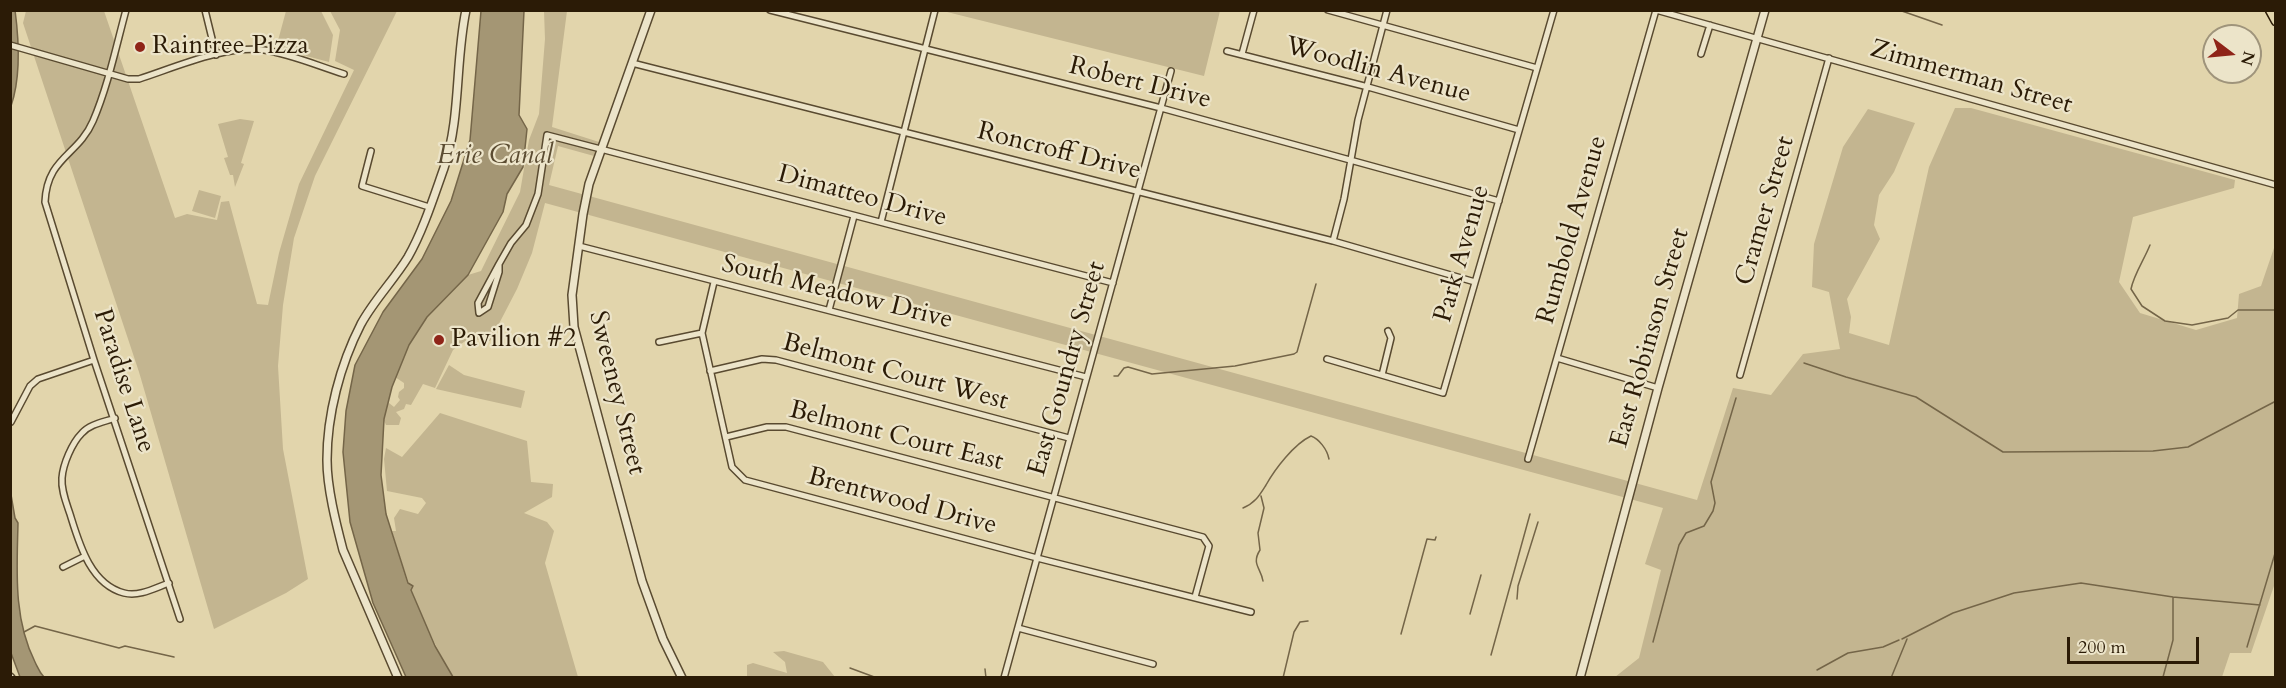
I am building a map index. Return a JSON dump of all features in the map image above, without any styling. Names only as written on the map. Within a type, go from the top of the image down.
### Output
[{"type":"main road","points":[[2270,10],[2276,21]]},
{"type":"street","name":"Paradise Lane","points":[[126,10],[90,128],[54,168],[48,179],[45,193],[46,208],[180,619]]},
{"type":"street","points":[[205,10],[216,55]]},
{"type":"street","points":[[398,678],[348,565],[337,529],[327,462],[334,400],[345,364],[362,324],[408,256],[429,207],[450,148],[466,10]]},
{"type":"street","name":"Sweeney Street","points":[[651,10],[589,184],[572,295],[574,327],[642,581],[663,639],[682,678]]},
{"type":"street","name":"Robert Drive","points":[[770,10],[1161,108],[1499,201]]},
{"type":"street","points":[[881,222],[935,10]]},
{"type":"street","points":[[1242,54],[1254,10]]},
{"type":"street","points":[[1328,10],[1537,68]]},
{"type":"street","points":[[1333,241],[1344,199],[1358,120],[1387,10]]},
{"type":"street","name":"Park Avenue","points":[[1328,359],[1443,393],[1554,10]]},
{"type":"street","name":"East Robinson Street","points":[[1580,678],[1658,388],[1766,10]]},
{"type":"street","name":"Zimmerman Street","points":[[1656,11],[2276,185]]},
{"type":"street","name":"Rumbold Avenue","points":[[1528,459],[1656,11]]},
{"type":"street","points":[[1701,54],[1710,25]]},
{"type":"street","points":[[10,45],[108,74],[139,79],[216,55],[242,50],[264,50],[344,74]]},
{"type":"street","name":"Woodlin Avenue","points":[[1227,51],[1368,87],[1519,130]]},
{"type":"street","name":"Cramer Street","points":[[1740,375],[1829,58]]},
{"type":"street","name":"Roncroff Drive","points":[[632,63],[1333,241],[1475,282]]},
{"type":"street","name":"East Goundry Street","points":[[1004,678],[1171,71]]},
{"type":"street","name":"Dimatteo Drive","points":[[499,264],[511,243],[526,225],[538,194],[547,135],[1113,283]]},
{"type":"street","points":[[371,151],[362,186],[429,207]]},
{"type":"street","points":[[829,310],[854,216]]},
{"type":"street","name":"South Meadow Drive","points":[[579,246],[1086,377]]},
{"type":"street","points":[[499,264],[499,272],[488,306],[479,314],[478,303],[499,264]]},
{"type":"street","name":"Brentwood Drive","points":[[714,282],[702,333],[732,467],[745,480],[1251,612]]},
{"type":"street","points":[[1382,375],[1391,338],[1388,331]]},
{"type":"street","points":[[659,342],[702,333]]},
{"type":"street","points":[[1557,358],[1658,388]]},
{"type":"street","name":"Belmont Court West","points":[[710,370],[762,359],[776,360],[1069,438]]},
{"type":"street","points":[[11,422],[30,387],[38,379],[94,360]]},
{"type":"street","points":[[115,418],[92,425],[81,433],[63,471],[63,490],[80,546],[102,580],[121,592],[139,593],[169,584]]},
{"type":"street","name":"Belmont Court East","points":[[726,437],[766,428],[786,427],[1203,537],[1209,546],[1195,597]]},
{"type":"street","points":[[63,567],[85,556]]},
{"type":"street","points":[[1017,628],[1153,664]]},
{"type":"shaded area","points":[[947,10],[1220,11],[1204,76],[947,12]]},
{"type":"shaded area","points":[[26,11],[104,11],[175,218],[187,214],[217,220],[221,202],[229,201],[257,304],[268,305],[279,253],[299,184],[354,70],[335,61],[340,30],[330,11],[397,11],[315,176],[294,238],[283,305],[278,366],[283,449],[308,579],[286,593],[214,629],[139,372],[23,23]]},
{"type":"shaded area","points":[[286,11],[321,11],[333,35],[329,62],[276,48]]},
{"type":"shaded area","points":[[544,11],[567,11],[552,127],[599,142],[594,156],[558,146],[549,185],[1697,500],[1733,388],[1771,395],[1803,354],[1840,349],[1829,292],[1812,287],[1814,244],[1843,147],[1868,109],[1915,123],[1894,172],[1879,195],[1874,225],[1880,239],[1847,299],[1851,317],[1849,333],[1889,345],[1929,167],[1955,108],[1971,108],[2235,180],[2234,188],[2133,217],[2119,282],[2140,313],[2196,330],[2237,318],[2239,294],[2261,286],[2275,245],[2275,583],[2251,653],[2230,653],[2222,677],[1615,677],[1639,658],[1661,570],[1645,564],[1663,508],[545,203],[532,253],[517,289],[490,341],[468,339],[453,350],[435,388],[423,384],[411,405],[406,404],[404,409],[396,412],[401,418],[399,425],[386,425],[380,412],[384,405],[389,403],[394,407],[400,400],[399,392],[404,388],[404,383],[395,377],[409,345],[427,317],[468,275],[481,271],[520,192],[529,140],[539,114],[545,39]]},
{"type":"shaded area","points":[[240,119],[254,121],[241,163],[244,164],[235,187],[233,175],[230,175],[224,158],[228,157],[218,124]]},
{"type":"shaded area","points":[[199,190],[221,196],[215,218],[192,211]]},
{"type":"shaded area","points":[[449,365],[464,375],[525,391],[521,408],[436,389]]},
{"type":"shaded area","points":[[440,413],[527,441],[531,482],[553,484],[552,497],[524,513],[547,522],[554,531],[545,563],[578,677],[453,677],[443,660],[418,606],[392,531],[396,531],[394,518],[400,509],[418,514],[426,503],[422,498],[387,491],[384,459],[386,448],[402,457]]},
{"type":"shaded area","points":[[784,651],[823,662],[835,677],[747,677],[747,665],[753,663],[787,673],[785,662],[773,652]]},
{"type":"water","points":[[15,10],[18,58],[11,106],[10,11]]},
{"type":"water","name":"Erie Canal","points":[[481,11],[524,11],[519,115],[527,129],[523,167],[507,194],[503,212],[468,275],[427,317],[409,345],[392,387],[384,419],[381,475],[386,514],[408,583],[413,586],[411,590],[435,646],[453,677],[406,677],[373,603],[350,522],[343,452],[346,411],[355,365],[383,312],[422,259],[451,201],[470,140]]},
{"type":"water","points":[[10,489],[18,523],[17,576],[23,628],[28,645],[44,677],[20,677],[11,653]]},
{"type":"waterway","points":[[1899,10],[1942,25]]},
{"type":"waterway","points":[[2150,245],[2131,289],[2142,306],[2165,321],[2192,325],[2228,318],[2238,310],[2276,310]]},
{"type":"waterway","points":[[1114,376],[1118,376],[1124,368],[1128,367],[1152,374],[1235,366],[1294,354],[1297,352],[1316,284]]},
{"type":"waterway","points":[[1804,363],[1916,397],[2003,452],[2153,451],[2188,447],[2276,401]]},
{"type":"waterway","points":[[1653,642],[1679,545],[1686,533],[1704,526],[1713,511],[1715,503],[1711,482],[1736,398]]},
{"type":"waterway","points":[[1243,508],[1256,499],[1286,457],[1311,436],[1322,445],[1329,459]]},
{"type":"waterway","points":[[1261,496],[1264,508],[1258,533],[1260,550],[1256,563],[1263,581]]},
{"type":"waterway","points":[[1491,655],[1530,514]]},
{"type":"waterway","points":[[1517,599],[1518,586],[1538,522]]},
{"type":"waterway","points":[[1401,634],[1427,539],[1435,540],[1436,537]]},
{"type":"waterway","points":[[2247,647],[2276,550]]},
{"type":"waterway","points":[[1470,614],[1481,575]]},
{"type":"waterway","points":[[1902,639],[1953,613],[2014,593],[2081,583],[2173,597],[2260,605]]},
{"type":"waterway","points":[[2163,677],[2173,640],[2173,598]]},
{"type":"waterway","points":[[1283,678],[1294,632],[1300,622],[1308,621]]},
{"type":"waterway","points":[[24,632],[35,626],[119,648],[125,646],[174,657]]},
{"type":"waterway","points":[[1891,678],[1907,639]]},
{"type":"waterway","points":[[1817,670],[1848,653],[1883,647],[1899,640]]},
{"type":"waterway","points":[[850,668],[877,678]]},
{"type":"waterway","points":[[985,669],[986,678]]},
{"type":"place","name":"Raintree Pizza","points":[[140,47]]},
{"type":"place","name":"Pavilion #2","points":[[439,340]]}]
